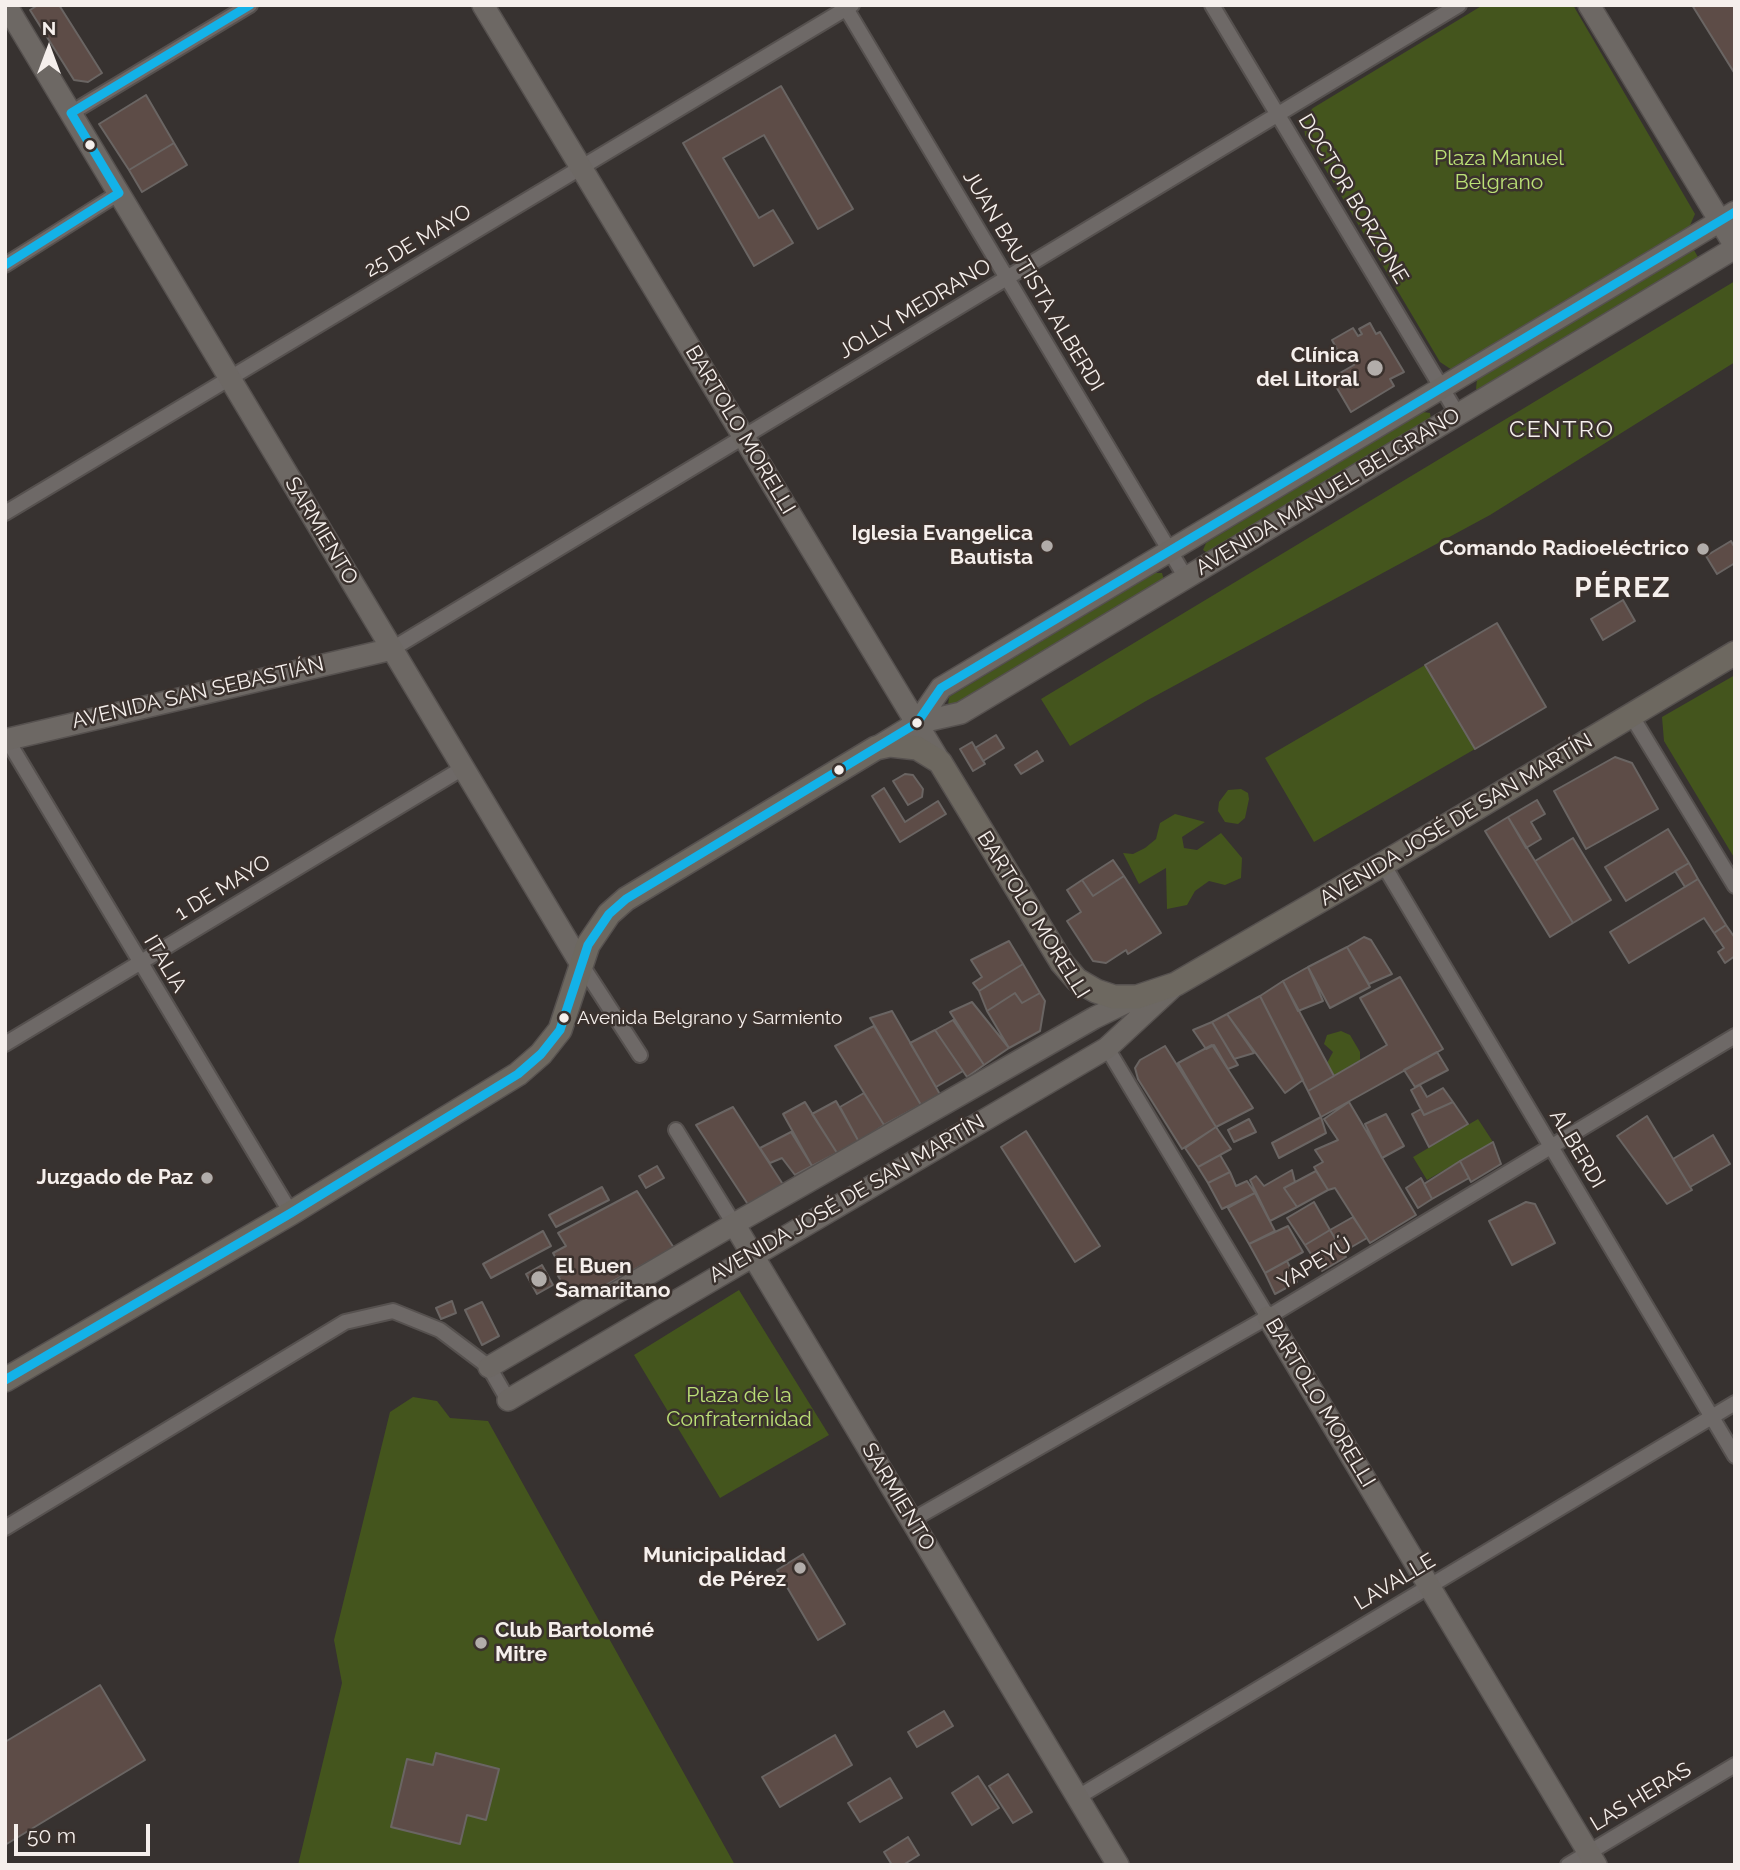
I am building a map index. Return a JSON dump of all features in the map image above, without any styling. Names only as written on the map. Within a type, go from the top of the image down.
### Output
[{"type":"main road","name":"AVENIDA JOSÉ DE SAN MARTÍN","points":[[1137,997],[1176,984],[1383,864],[1735,653]]},
{"type":"main road","name":"AVENIDA MANUEL BELGRANO","points":[[5,1380],[292,1213],[518,1074],[541,1054],[559,1030],[569,1010],[581,964],[597,930],[625,898],[876,748],[890,745],[917,748],[940,762]]},
{"type":"main road","name":"BARTOLO MORELLI","points":[[940,762],[1062,963],[1077,980]]},
{"type":"main road","points":[[1077,980],[1114,997],[1137,997]]},
{"type":"street","name":"SARMIENTO","points":[[6,5],[581,964],[640,1055]]},
{"type":"street","points":[[71,113],[250,5]]},
{"type":"street","name":"BARTOLO MORELLI","points":[[483,5],[940,762]]},
{"type":"street","name":"DOCTOR BORZONE","points":[[1212,5],[1458,415]]},
{"type":"street","name":"JOLLY MEDRANO","points":[[392,649],[1459,5]]},
{"type":"street","points":[[1589,5],[1727,217],[1735,247]]},
{"type":"street","name":"25 DE MAYO","points":[[5,513],[847,6]]},
{"type":"street","name":"JUAN BAUTISTA ALBERDI","points":[[847,6],[1186,578]]},
{"type":"street","points":[[5,265],[119,193]]},
{"type":"street","name":"AVENIDA MANUEL BELGRANO","points":[[917,723],[941,688],[1727,217]]},
{"type":"street","name":"AVENIDA MANUEL BELGRANO","points":[[876,748],[917,723],[961,713],[1735,247]]},
{"type":"street","name":"AVENIDA SAN SEBASTIÁN","points":[[6,738],[392,649]]},
{"type":"street","points":[[1631,715],[1735,886]]},
{"type":"street","name":"ITALIA","points":[[6,738],[292,1213]]},
{"type":"street","name":"1 DE MAYO","points":[[5,1044],[463,768]]},
{"type":"street","name":"ALBERDI","points":[[1383,864],[1735,1456]]},
{"type":"street","name":"BARTOLO MORELLI","points":[[1077,980],[1107,1048],[1593,1859]]},
{"type":"street","name":"AVENIDA JOSÉ DE SAN MARTÍN","points":[[508,1400],[752,1254],[1107,1048],[1176,984]]},
{"type":"street","name":"AVENIDA JOSÉ DE SAN MARTÍN","points":[[489,1367],[1094,1018],[1137,997]]},
{"type":"street","name":"YAPEYÚ","points":[[912,1520],[1268,1317],[1735,1036]]},
{"type":"street","name":"SARMIENTO","points":[[676,1130],[1118,1865]]},
{"type":"street","points":[[5,1528],[345,1322],[393,1311],[440,1330],[489,1367],[508,1400]]},
{"type":"street","name":"LAVALLE","points":[[1078,1797],[1735,1403]]},
{"type":"street","name":"LAS HERAS","points":[[1568,1865],[1593,1859],[1735,1765]]},
{"type":"green space","name":"Plaza Manuel Belgrano","points":[[1483,5],[1573,5],[1695,214],[1688,230],[1452,370],[1440,362],[1305,135],[1303,119],[1313,108]]},
{"type":"green space","points":[[1694,250],[1699,259],[1480,390],[1476,389],[1477,379]]},
{"type":"green space","points":[[1735,281],[1735,362],[1490,515],[1146,701],[1070,746],[1041,699]]},
{"type":"green space","points":[[1423,412],[1430,413],[1431,420],[1209,554],[1203,550],[1206,543]]},
{"type":"green space","points":[[1155,573],[1162,573],[1164,580],[955,707],[948,706],[949,697]]},
{"type":"green space","points":[[1425,665],[1475,749],[1314,842],[1265,758]]},
{"type":"green space","points":[[1735,675],[1735,859],[1664,741],[1662,717]]},
{"type":"green space","points":[[1241,789],[1248,793],[1249,799],[1245,818],[1238,824],[1225,822],[1218,811],[1219,802],[1228,790]]},
{"type":"green space","points":[[1175,814],[1205,822],[1182,837],[1184,848],[1197,850],[1221,833],[1242,858],[1241,878],[1225,885],[1209,881],[1195,891],[1187,905],[1167,909],[1166,868],[1139,884],[1123,853],[1133,854],[1145,848],[1156,839],[1160,823]]},
{"type":"green space","points":[[1341,1031],[1350,1035],[1360,1052],[1360,1060],[1334,1076],[1327,1063],[1333,1052],[1324,1044],[1327,1035]]},
{"type":"green space","points":[[1478,1119],[1493,1142],[1427,1180],[1413,1157]]},
{"type":"green space","name":"Plaza de la Confraternidad","points":[[739,1290],[829,1435],[720,1498],[634,1355]]},
{"type":"green space","name":"Club Bartolomé Mitre","points":[[413,1397],[437,1401],[450,1418],[488,1421],[735,1865],[298,1865],[342,1683],[334,1640],[390,1412]]},
{"type":"building","points":[[38,5],[59,5],[102,73],[88,82],[74,80],[30,10]]},
{"type":"building","points":[[1692,5],[1735,5],[1735,74]]},
{"type":"building","points":[[781,86],[853,209],[818,229],[764,135],[723,158],[759,218],[773,210],[793,243],[754,266],[683,143]]},
{"type":"building","points":[[146,95],[174,143],[129,170],[99,124]]},
{"type":"building","points":[[174,143],[187,165],[142,192],[129,170]]},
{"type":"building","name":"Clínica del Litoral","points":[[1370,323],[1376,334],[1380,332],[1404,372],[1390,379],[1394,386],[1351,412],[1331,378],[1354,365],[1345,350],[1339,353],[1332,340],[1353,328],[1358,336],[1362,334],[1359,329]]},
{"type":"building","points":[[1731,541],[1735,548],[1735,563],[1717,574],[1706,556]]},
{"type":"building","points":[[1623,600],[1635,621],[1603,640],[1591,619]]},
{"type":"building","points":[[1497,623],[1546,707],[1475,749],[1425,665]]},
{"type":"building","points":[[996,735],[1004,748],[983,761],[975,748]]},
{"type":"building","points":[[972,742],[985,764],[973,771],[960,749]]},
{"type":"building","points":[[1037,751],[1043,761],[1021,774],[1015,765]]},
{"type":"building","points":[[1615,757],[1632,763],[1658,809],[1586,849],[1554,791]]},
{"type":"building","points":[[905,774],[913,775],[923,789],[922,797],[908,805],[893,781]]},
{"type":"building","points":[[884,788],[905,822],[938,801],[946,814],[900,842],[872,796]]},
{"type":"building","points":[[1537,800],[1545,814],[1531,822],[1541,839],[1526,848],[1508,817]]},
{"type":"building","points":[[1508,817],[1573,923],[1550,937],[1485,831]]},
{"type":"building","points":[[1668,829],[1689,863],[1626,901],[1605,867]]},
{"type":"building","points":[[1573,838],[1611,900],[1573,923],[1535,861]]},
{"type":"building","points":[[1113,860],[1124,876],[1093,896],[1082,880]]},
{"type":"building","points":[[1689,863],[1698,879],[1685,887],[1675,871]]},
{"type":"building","points":[[1124,876],[1161,933],[1128,954],[1126,950],[1106,963],[1093,961],[1067,921],[1081,912],[1067,890],[1082,880],[1093,896]]},
{"type":"building","points":[[1698,879],[1726,925],[1714,933],[1704,918],[1629,963],[1610,932]]},
{"type":"building","points":[[1726,925],[1735,938],[1735,956],[1725,963],[1718,952],[1724,948],[1714,933]]},
{"type":"building","points":[[1364,937],[1371,940],[1392,974],[1369,984],[1347,947]]},
{"type":"building","points":[[1009,941],[1023,964],[979,991],[973,983],[982,977],[971,960]]},
{"type":"building","points":[[1347,947],[1370,987],[1330,1008],[1308,967]]},
{"type":"building","points":[[1023,964],[1040,993],[1022,1003],[1015,993],[987,1011],[979,991]]},
{"type":"building","points":[[1308,967],[1323,1001],[1298,1011],[1283,981]]},
{"type":"building","points":[[1400,977],[1443,1049],[1321,1117],[1308,1091],[1387,1045],[1360,998]]},
{"type":"building","points":[[1283,981],[1334,1076],[1308,1091],[1260,996]]},
{"type":"building","points":[[1015,993],[1022,1003],[1040,993],[1045,1001],[1040,1031],[1009,1048],[987,1011]]},
{"type":"building","points":[[1260,996],[1303,1080],[1285,1093],[1227,1014]]},
{"type":"building","points":[[972,1002],[1009,1048],[984,1065],[950,1012]]},
{"type":"building","points":[[892,1011],[941,1096],[921,1105],[870,1018]]},
{"type":"building","points":[[1227,1014],[1254,1053],[1234,1059],[1212,1022]]},
{"type":"building","points":[[953,1020],[984,1065],[967,1077],[935,1030]]},
{"type":"building","points":[[1212,1022],[1238,1065],[1228,1069],[1214,1045],[1206,1049],[1193,1030]]},
{"type":"building","points":[[874,1026],[921,1105],[884,1125],[835,1046]]},
{"type":"building","points":[[935,1030],[963,1071],[936,1087],[910,1043]]},
{"type":"building","points":[[1212,1045],[1253,1108],[1216,1127],[1178,1063]]},
{"type":"building","points":[[1165,1046],[1216,1127],[1182,1149],[1138,1079],[1135,1068],[1140,1060]]},
{"type":"building","points":[[1437,1052],[1448,1070],[1415,1087],[1404,1070]]},
{"type":"building","points":[[1420,1085],[1427,1097],[1443,1088],[1453,1102],[1424,1115],[1411,1090]]},
{"type":"building","points":[[864,1093],[884,1125],[859,1142],[840,1107]]},
{"type":"building","points":[[836,1101],[859,1142],[837,1153],[812,1114]]},
{"type":"building","points":[[805,1102],[837,1153],[812,1166],[783,1114]]},
{"type":"building","points":[[1349,1102],[1416,1215],[1370,1243],[1335,1188],[1328,1190],[1314,1167],[1323,1162],[1315,1150],[1338,1140],[1324,1119]]},
{"type":"building","points":[[1453,1102],[1468,1124],[1429,1147],[1412,1114],[1421,1109],[1424,1115]]},
{"type":"building","points":[[733,1107],[784,1186],[749,1206],[696,1125]]},
{"type":"building","points":[[1386,1114],[1404,1146],[1382,1158],[1365,1124]]},
{"type":"building","points":[[1647,1116],[1692,1190],[1667,1204],[1617,1136]]},
{"type":"building","points":[[1321,1117],[1326,1133],[1279,1158],[1272,1143]]},
{"type":"building","points":[[1249,1119],[1256,1132],[1234,1142],[1228,1130]]},
{"type":"building","points":[[1216,1127],[1231,1149],[1198,1167],[1185,1148]]},
{"type":"building","points":[[1026,1131],[1100,1246],[1075,1262],[1001,1147]]},
{"type":"building","points":[[791,1132],[812,1166],[795,1175],[782,1158],[770,1163],[760,1148]]},
{"type":"building","points":[[1713,1135],[1730,1164],[1690,1187],[1673,1159]]},
{"type":"building","points":[[1493,1142],[1501,1164],[1471,1182],[1460,1161]]},
{"type":"building","points":[[1220,1155],[1230,1172],[1208,1183],[1198,1167]]},
{"type":"building","points":[[1460,1161],[1469,1178],[1432,1199],[1424,1184]]},
{"type":"building","points":[[657,1166],[664,1178],[646,1188],[639,1176]]},
{"type":"building","points":[[1292,1170],[1295,1182],[1284,1188],[1297,1207],[1270,1221],[1250,1180],[1256,1176],[1264,1186]]},
{"type":"building","points":[[1316,1171],[1328,1190],[1297,1207],[1284,1188]]},
{"type":"building","points":[[1230,1172],[1236,1186],[1247,1181],[1255,1193],[1222,1209],[1208,1183]]},
{"type":"building","points":[[1421,1178],[1432,1199],[1418,1208],[1406,1188]]},
{"type":"building","points":[[602,1187],[609,1200],[556,1227],[549,1215]]},
{"type":"building","points":[[637,1191],[674,1248],[582,1298],[574,1287],[566,1289],[558,1276],[565,1274],[553,1253],[566,1246],[558,1233]]},
{"type":"building","points":[[1255,1193],[1275,1231],[1249,1244],[1228,1208]]},
{"type":"building","points":[[1314,1202],[1330,1230],[1305,1245],[1287,1218]]},
{"type":"building","points":[[1526,1202],[1535,1204],[1555,1243],[1512,1265],[1489,1221]]},
{"type":"building","points":[[1353,1217],[1367,1238],[1343,1252],[1330,1230]]},
{"type":"building","points":[[1288,1226],[1303,1252],[1265,1273],[1249,1244]]},
{"type":"building","points":[[1330,1230],[1346,1257],[1322,1271],[1305,1245]]},
{"type":"building","points":[[543,1231],[551,1246],[491,1278],[483,1264]]},
{"type":"building","points":[[1287,1261],[1297,1282],[1275,1294],[1265,1273]]},
{"type":"building","name":"El Buen Samaritano","points":[[542,1265],[553,1285],[537,1294],[526,1274]]},
{"type":"building","points":[[452,1301],[456,1313],[441,1319],[436,1308]]},
{"type":"building","points":[[482,1302],[499,1336],[482,1345],[465,1310]]},
{"type":"building","points":[[803,1554],[845,1624],[818,1640],[777,1570]]},
{"type":"building","points":[[100,1685],[145,1760],[5,1845],[5,1742]]},
{"type":"building","points":[[944,1711],[953,1726],[917,1747],[908,1732]]},
{"type":"building","points":[[835,1735],[852,1765],[780,1807],[762,1777]]},
{"type":"building","points":[[436,1753],[499,1769],[486,1820],[467,1815],[460,1844],[391,1827],[407,1759],[433,1765]]},
{"type":"building","points":[[1008,1774],[1032,1812],[1013,1823],[989,1786]]},
{"type":"building","points":[[978,1776],[999,1808],[972,1825],[952,1793]]},
{"type":"building","points":[[890,1778],[902,1798],[860,1822],[848,1803]]},
{"type":"building","points":[[908,1837],[919,1855],[903,1865],[892,1865],[884,1852]]},
{"type":"transit line","points":[[5,265],[119,193],[71,113],[250,5]]},
{"type":"transit line","points":[[5,1380],[291,1213],[518,1074],[541,1054],[560,1030],[588,945],[609,914],[626,899],[917,723],[941,688],[1735,212]]},
{"type":"place","name":"Clínica del Litoral","points":[[1375,368]]},
{"type":"place","name":"Iglesia Evangelica Bautista","points":[[1047,546]]},
{"type":"place","name":"Comando Radioeléctrico","points":[[1703,549]]},
{"type":"place","name":"Avenida Belgrano y Sarmiento","points":[[564,1018]]},
{"type":"place","name":"Juzgado de Paz","points":[[207,1178]]},
{"type":"place","name":"El Buen Samaritano","points":[[539,1279]]},
{"type":"place","name":"Municipalidad de Pérez","points":[[800,1568]]},
{"type":"place","name":"Club Bartolomé Mitre","points":[[481,1643]]},
{"type":"district","name":"CENTRO","points":[[1562,430]]},
{"type":"district","name":"PÉREZ","points":[[1623,589]]}]
